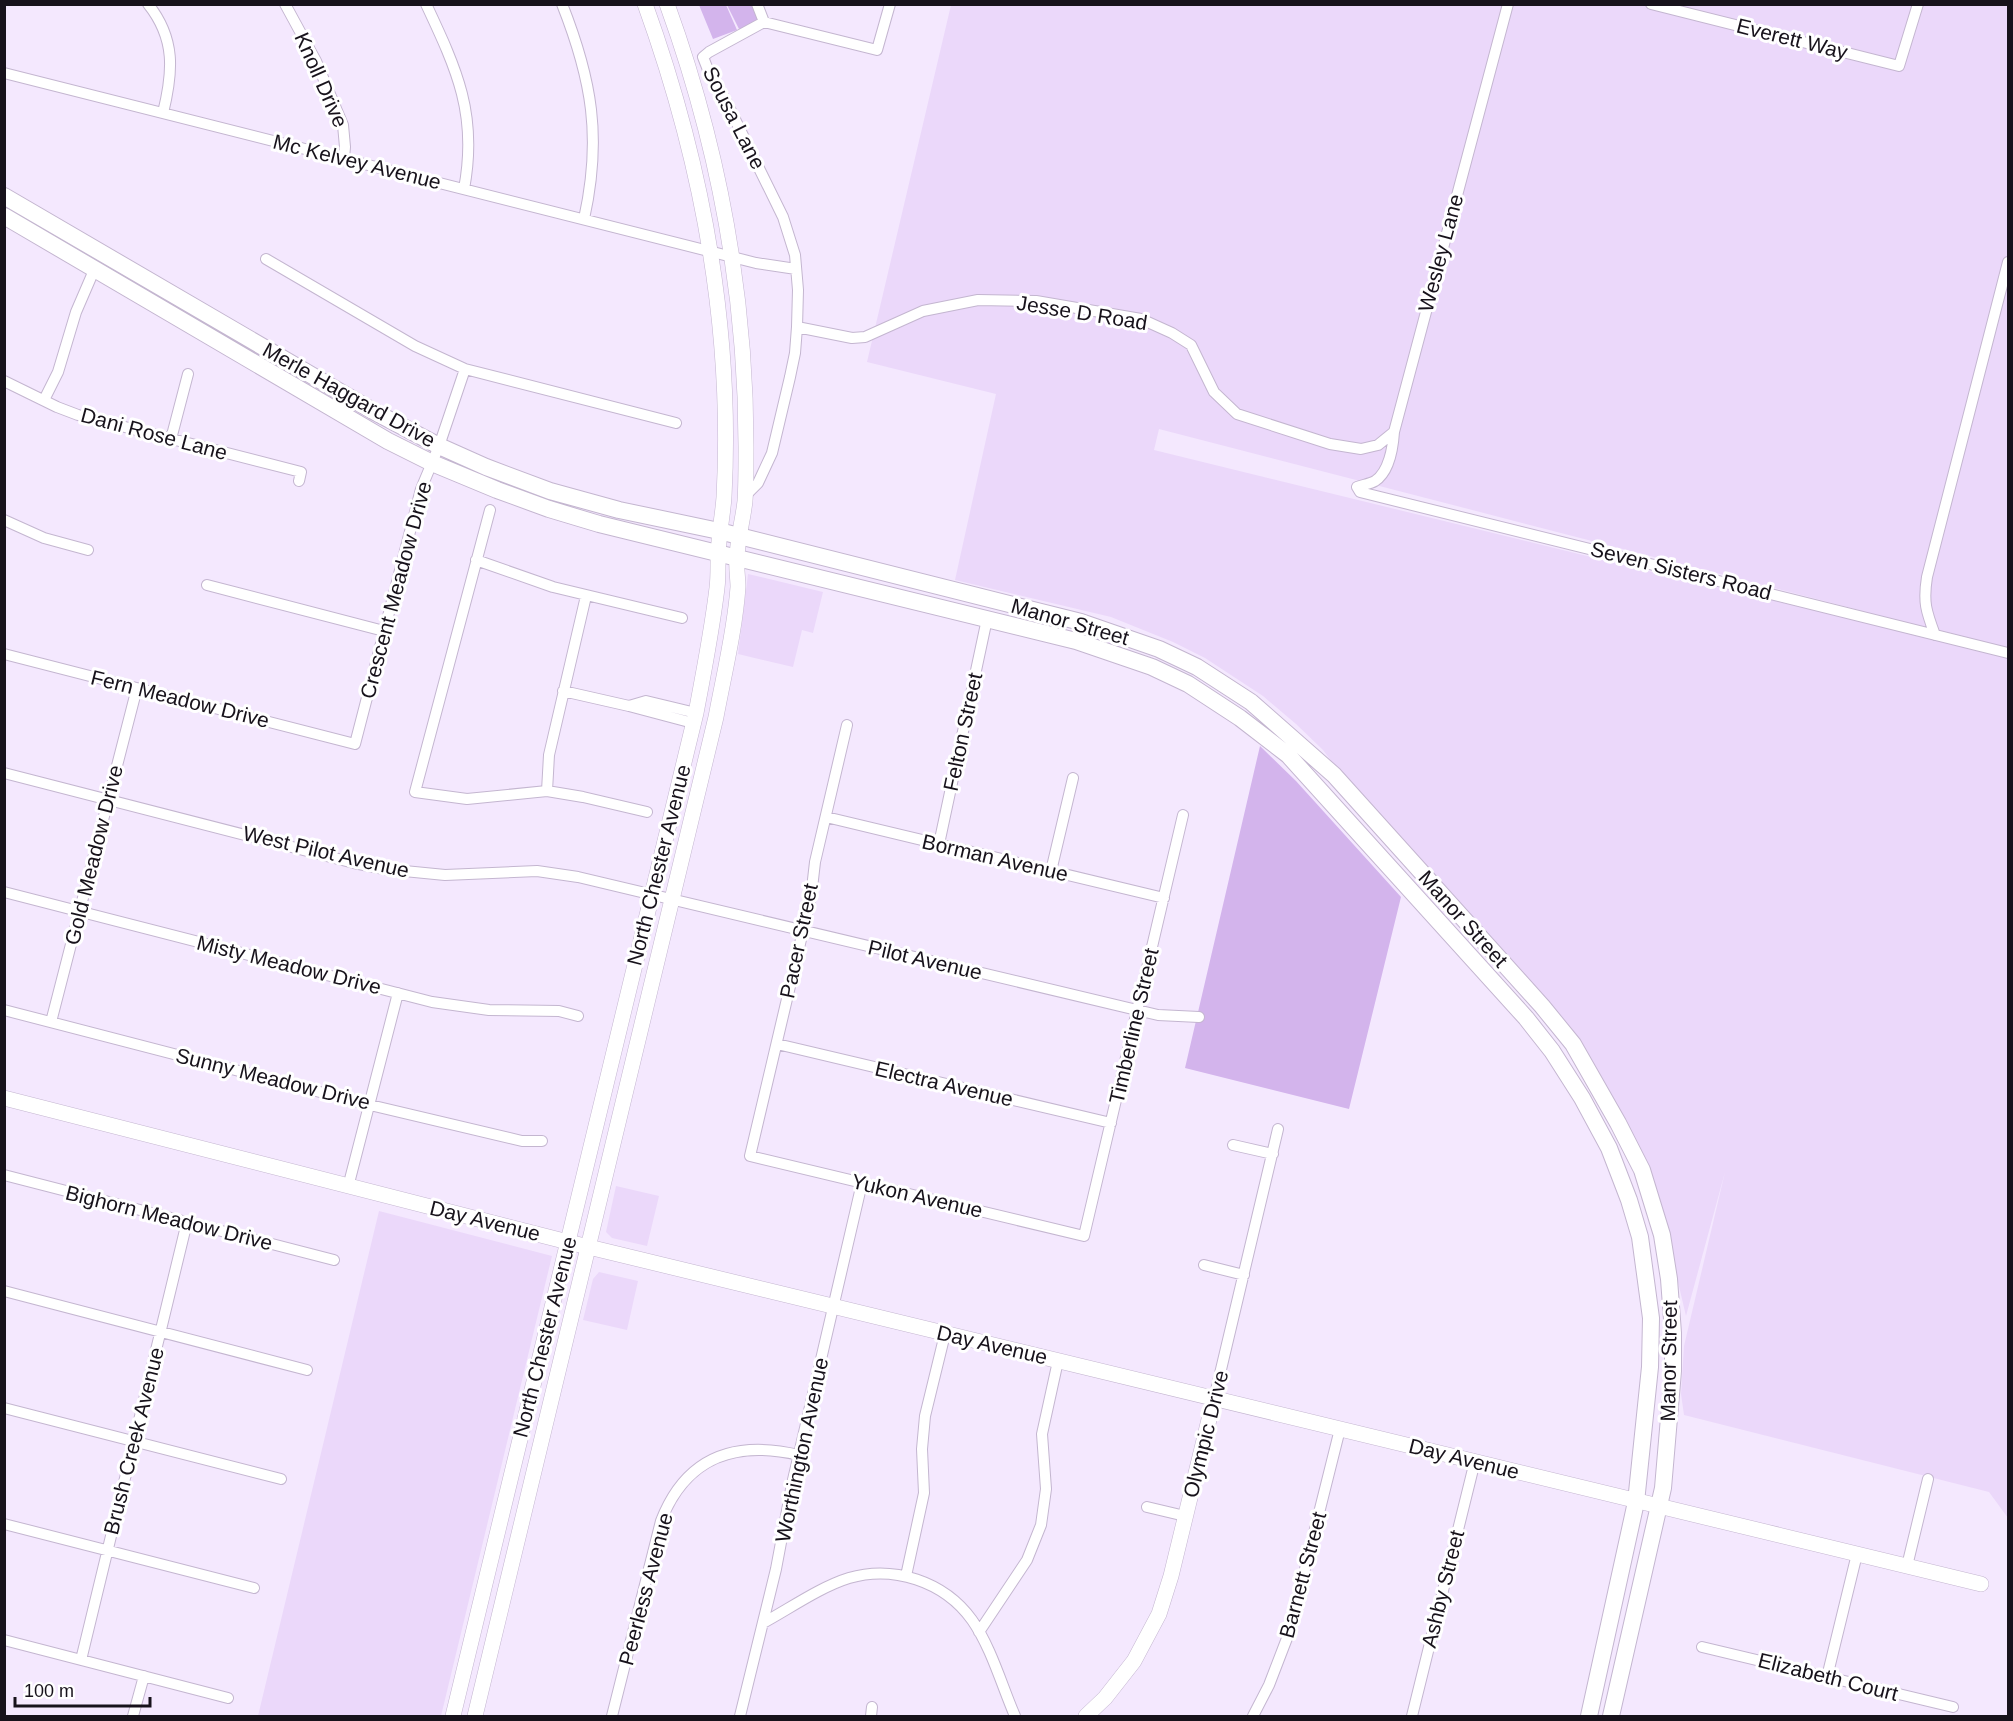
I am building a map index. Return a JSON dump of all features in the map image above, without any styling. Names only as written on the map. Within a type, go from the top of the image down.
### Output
[{"type":"main road","name":"North Chester Avenue","points":[[453,1716],[695,718],[715,606],[719,531],[724,500],[725,414],[720,332],[711,250],[689,144],[675,92],[645,4]]},
{"type":"main road","name":"North Chester Avenue","points":[[475,1716],[672,898],[724,674],[738,587],[736,559],[745,496],[746,413],[743,358],[732,256],[712,150],[695,86],[667,4]]},
{"type":"main road","name":"Merle Haggard Drive","points":[[4,196],[327,385],[439,446],[486,468],[572,498],[719,531]]},
{"type":"main road","name":"Merle Haggard Drive","points":[[4,216],[361,425],[432,463],[574,517],[718,553]]},
{"type":"main road","name":"Manor Street","points":[[719,531],[1081,622],[1159,649],[1197,667],[1251,702],[1334,775],[1542,1006],[1573,1044],[1642,1170],[1662,1235],[1672,1314],[1673,1371],[1663,1488],[1611,1716]]},
{"type":"main road","name":"Manor Street","points":[[718,553],[1076,641],[1152,667],[1188,684],[1288,755],[1526,1018],[1552,1051],[1582,1098],[1609,1148],[1629,1200],[1640,1237],[1648,1291],[1652,1342],[1636,1502],[1589,1716]]},
{"type":"main road","name":"Day Avenue","points":[[4,1098],[348,1187],[832,1307],[1981,1584]]},
{"type":"main road","name":"Olympic Drive","points":[[1086,1716],[1120,1680],[1149,1636],[1167,1592],[1214,1399]]},
{"type":"main road","points":[[518,1450],[517,1494],[519,1498],[527,1501]]},
{"type":"main road","points":[[504,1506],[512,1522],[515,1550]]},
{"type":"main road","points":[[475,1627],[479,1639],[482,1689]]},
{"type":"street","points":[[148,4],[161,24],[170,54],[170,85],[163,113]]},
{"type":"street","name":"Knoll Drive","points":[[285,4],[316,61],[343,125],[344,158]]},
{"type":"street","points":[[426,4],[457,75],[467,113],[470,149],[464,189]]},
{"type":"street","points":[[562,4],[577,40],[593,115],[593,169],[584,219]]},
{"type":"street","points":[[757,4],[764,22],[877,50],[890,4]]},
{"type":"street","name":"Wesley Lane","points":[[1357,487],[1376,480],[1384,470],[1393,444],[1394,432],[1508,4]]},
{"type":"street","name":"Everett Way","points":[[1650,4],[1899,66],[1918,4]]},
{"type":"street","name":"Sousa Lane","points":[[764,22],[703,57],[783,217],[791,238],[796,268]]},
{"type":"street","name":"Mc Kelvey Avenue","points":[[4,73],[711,250]]},
{"type":"street","points":[[711,250],[756,263],[796,268],[797,327],[790,377],[772,453],[758,483],[745,496]]},
{"type":"street","points":[[266,259],[415,346],[465,369],[676,423]]},
{"type":"street","points":[[1935,635],[1926,613],[1924,596],[1927,577],[2008,262]]},
{"type":"street","points":[[44,400],[58,372],[76,312],[95,268]]},
{"type":"street","name":"Jesse D Road","points":[[797,327],[852,338],[865,337],[923,311],[978,300],[1036,301],[1141,319],[1172,333],[1191,345],[1215,392],[1237,414],[1330,444],[1361,449],[1378,445],[1394,432]]},
{"type":"street","name":"Crescent Meadow Drive","points":[[355,744],[421,489],[439,446],[465,369]]},
{"type":"street","points":[[171,439],[188,374]]},
{"type":"street","name":"Dani Rose Lane","points":[[4,381],[78,415],[301,472],[299,480]]},
{"type":"street","name":"Seven Sisters Road","points":[[1357,487],[1360,492],[2008,653]]},
{"type":"street","points":[[490,510],[415,792],[466,799],[547,791],[583,796],[647,812]]},
{"type":"street","points":[[4,520],[44,538],[88,550]]},
{"type":"street","points":[[476,560],[553,587],[682,618]]},
{"type":"street","points":[[207,585],[384,631]]},
{"type":"street","points":[[547,791],[549,755],[586,596]]},
{"type":"street","name":"Felton Street","points":[[939,844],[987,619]]},
{"type":"street","name":"Fern Meadow Drive","points":[[4,654],[355,744]]},
{"type":"street","name":"Gold Meadow Drive","points":[[51,1022],[137,688]]},
{"type":"street","points":[[563,691],[628,706],[645,701],[695,718]]},
{"type":"street","name":"Pacer Street","points":[[750,1156],[803,931],[847,725]]},
{"type":"street","name":"West Pilot Avenue","points":[[4,773],[384,869],[445,875],[516,871],[558,873],[652,893]]},
{"type":"street","points":[[1051,871],[1073,778]]},
{"type":"street","name":"Timberline Street","points":[[1084,1236],[1183,815]]},
{"type":"street","name":"Borman Avenue","points":[[826,817],[1164,898]]},
{"type":"street","name":"Misty Meadow Drive","points":[[4,892],[461,1007],[509,1011],[559,1011],[578,1016]]},
{"type":"street","name":"Pilot Avenue","points":[[652,893],[1137,1011],[1168,1016],[1199,1017]]},
{"type":"street","points":[[348,1187],[398,993]]},
{"type":"street","name":"Sunny Meadow Drive","points":[[4,1010],[370,1105],[522,1141],[542,1141]]},
{"type":"street","name":"Electra Avenue","points":[[777,1044],[1111,1123]]},
{"type":"street","name":"Olympic Drive","points":[[1214,1399],[1278,1129]]},
{"type":"street","points":[[1233,1144],[1273,1154]]},
{"type":"street","name":"Yukon Avenue","points":[[750,1156],[1084,1236]]},
{"type":"street","name":"Bighorn Meadow Drive","points":[[4,1175],[334,1260]]},
{"type":"street","name":"Worthington Avenue","points":[[740,1716],[777,1569],[799,1455],[862,1183]]},
{"type":"street","name":"Brush Creek Avenue","points":[[81,1660],[187,1222]]},
{"type":"street","points":[[1204,1265],[1244,1275]]},
{"type":"street","points":[[4,1292],[307,1370]]},
{"type":"street","points":[[906,1576],[924,1493],[922,1449],[925,1416],[945,1334]]},
{"type":"street","points":[[980,1632],[1027,1560],[1041,1524],[1046,1490],[1042,1434],[1058,1361]]},
{"type":"street","points":[[4,1408],[281,1479]]},
{"type":"street","name":"Barnett Street","points":[[1253,1716],[1269,1686],[1290,1633],[1340,1429]]},
{"type":"street","name":"Peerless Avenue","points":[[612,1716],[661,1521],[674,1494],[695,1471],[720,1456],[764,1449],[799,1455]]},
{"type":"street","name":"Ashby Street","points":[[1412,1716],[1475,1461]]},
{"type":"street","points":[[1906,1566],[1928,1479]]},
{"type":"street","points":[[1147,1507],[1185,1516]]},
{"type":"street","points":[[4,1524],[254,1588]]},
{"type":"street","points":[[1827,1677],[1857,1554]]},
{"type":"street","points":[[763,1623],[833,1584],[848,1579],[880,1574],[906,1576],[920,1581],[947,1595],[961,1607],[980,1632],[1015,1716]]},
{"type":"street","points":[[4,1640],[228,1698]]},
{"type":"street","name":"Elizabeth Court","points":[[1702,1647],[1953,1707]]},
{"type":"street","points":[[133,1716],[144,1676]]},
{"type":"shaded area","points":[[699,5],[726,5],[737,30],[713,39]]},
{"type":"shaded area","points":[[727,5],[754,5],[761,21],[739,29]]},
{"type":"shaded area","points":[[951,5],[2008,5],[2008,1518],[1989,1492],[1684,1415],[1681,1394],[1684,1346],[1725,1172],[1686,1316],[1654,1180],[1575,1040],[1439,905],[1323,750],[1263,696],[1205,658],[1173,642],[1111,617],[955,580],[996,394],[867,362]],"holes":[[[1159,429],[1859,610],[1857,620],[1154,450]]]},
{"type":"shaded area","points":[[748,574],[823,592],[813,633],[802,630],[793,667],[738,654]]},
{"type":"shaded area","points":[[1260,746],[1296,781],[1401,897],[1349,1109],[1185,1068]]},
{"type":"shaded area","points":[[616,1186],[659,1196],[647,1246],[612,1238],[606,1232]]},
{"type":"shaded area","points":[[379,1211],[552,1256],[441,1716],[258,1716]]},
{"type":"shaded area","points":[[599,1272],[638,1281],[627,1330],[583,1320],[593,1279]]}]
